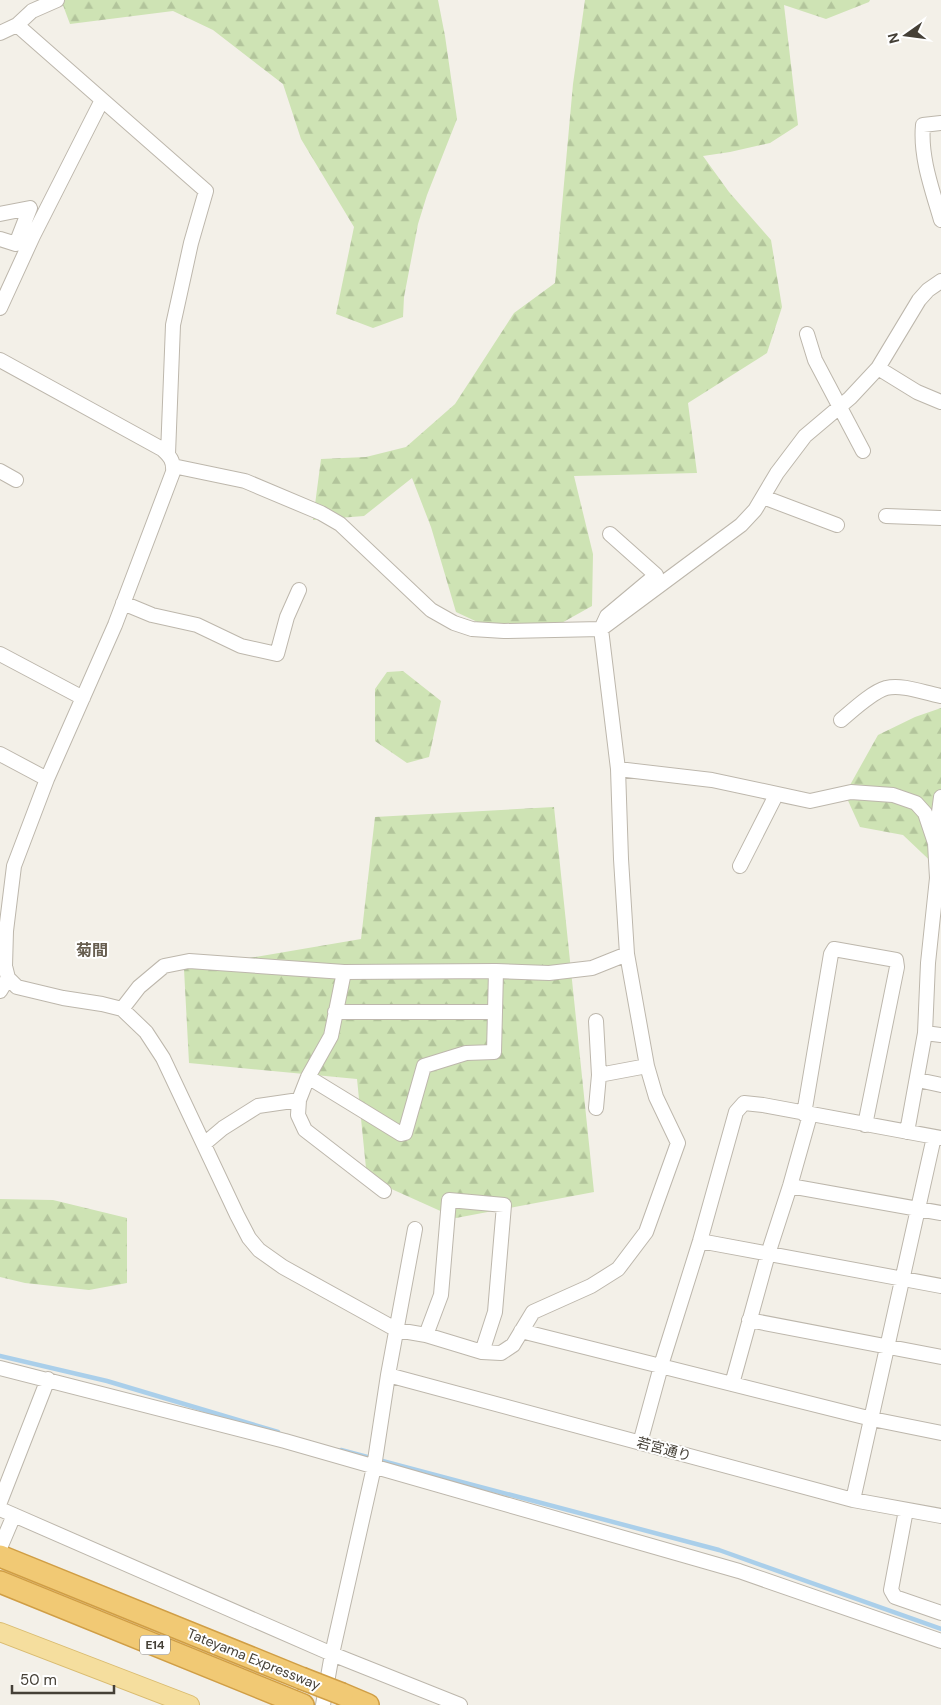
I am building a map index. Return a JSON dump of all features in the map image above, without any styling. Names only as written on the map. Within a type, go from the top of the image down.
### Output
[{"type":"highway","name":"Tateyama Expressway","points":[[0,1556],[368,1705]]},
{"type":"highway","name":"Tateyama Expressway","points":[[7,1585],[300,1704]]},
{"type":"main road","points":[[0,1632],[180,1703]]},
{"type":"street","points":[[0,32],[17,25],[32,11],[57,0]]},
{"type":"street","points":[[17,25],[206,191],[191,243],[173,325],[171,460],[173,472],[123,603],[83,698],[7,865],[5,966],[8,978],[16,987],[34,992],[122,1009],[146,1032],[163,1058],[237,1215],[249,1238],[259,1250],[283,1267],[397,1330],[426,1335],[482,1352],[501,1353],[513,1345],[533,1312],[591,1286],[618,1269],[646,1232],[678,1143],[656,1096],[647,1066],[627,954],[618,769],[601,629],[607,616],[656,574],[610,534]]},
{"type":"street","points":[[0,308],[102,100]]},
{"type":"street","points":[[941,123],[923,125],[922,140],[930,182],[941,220]]},
{"type":"street","points":[[0,214],[30,208],[16,244],[0,239]]},
{"type":"street","points":[[0,360],[171,460],[245,480],[321,513],[340,524],[431,610],[454,623],[472,629],[504,631],[601,629],[741,525],[755,510],[777,473],[806,436],[839,407],[878,368],[920,300],[928,290],[941,281]]},
{"type":"street","points":[[807,334],[815,360],[863,451]]},
{"type":"street","points":[[878,368],[917,392],[941,402]]},
{"type":"street","points":[[0,471],[16,480]]},
{"type":"street","points":[[763,497],[837,525]]},
{"type":"street","points":[[886,516],[941,518]]},
{"type":"street","points":[[123,603],[152,615],[196,625],[241,646],[276,654],[287,617],[299,590]]},
{"type":"street","points":[[0,654],[83,698]]},
{"type":"street","points":[[841,720],[863,702],[884,689],[894,687],[941,696]]},
{"type":"street","points":[[0,754],[47,779]]},
{"type":"street","points":[[618,769],[712,780],[810,801],[851,792],[893,795],[916,804],[925,813],[935,843]]},
{"type":"street","points":[[740,866],[776,795]]},
{"type":"street","points":[[907,1132],[918,1080],[925,1033],[929,943],[936,878],[935,843],[941,797]]},
{"type":"street","points":[[732,1384],[768,1254],[790,1186],[807,1114],[831,954],[834,949],[896,960],[897,967],[865,1125]]},
{"type":"street","points":[[122,1009],[139,987],[164,966],[189,962],[344,972],[496,971],[550,973],[592,968],[627,954]]},
{"type":"street","points":[[308,1077],[401,1134],[405,1133],[424,1066],[466,1052],[494,1052],[496,971]]},
{"type":"street","points":[[344,972],[330,1036],[308,1077],[299,1100],[298,1115],[305,1130],[384,1191]]},
{"type":"street","points":[[0,992],[8,978]]},
{"type":"street","points":[[335,1012],[495,1012]]},
{"type":"street","points":[[596,1022],[599,1075],[596,1108]]},
{"type":"street","points":[[925,1033],[941,1035]]},
{"type":"street","points":[[599,1075],[647,1066]]},
{"type":"street","points":[[918,1080],[941,1085]]},
{"type":"street","points":[[204,1144],[223,1128],[258,1106],[299,1100]]},
{"type":"street","points":[[640,1443],[661,1366],[700,1242],[736,1112],[744,1103],[938,1138],[918,1209],[853,1500]]},
{"type":"street","points":[[790,1186],[941,1213]]},
{"type":"street","points":[[426,1335],[441,1295],[449,1200],[504,1205],[495,1312],[482,1352]]},
{"type":"street","points":[[323,1705],[332,1654],[374,1468],[388,1375],[415,1229]]},
{"type":"street","points":[[700,1242],[941,1286]]},
{"type":"street","points":[[749,1320],[941,1357]]},
{"type":"street","points":[[521,1331],[872,1419],[941,1433]]},
{"type":"street","points":[[0,1368],[285,1441],[739,1572],[941,1641]]},
{"type":"street","name":"若宮通り","points":[[388,1375],[853,1500],[941,1516]]},
{"type":"street","points":[[0,1502],[48,1379]]},
{"type":"street","points":[[0,1509],[332,1654],[460,1705]]},
{"type":"street","points":[[906,1510],[892,1593],[895,1597],[941,1613]]},
{"type":"street","points":[[0,1548],[14,1515]]},
{"type":"green space","points":[[61,0],[438,0],[457,119],[427,195],[418,224],[404,297],[403,317],[373,328],[336,314],[354,227],[301,139],[283,84],[213,30],[173,11],[70,24]]},
{"type":"green space","points":[[585,0],[870,0],[826,19],[784,5],[798,125],[770,143],[703,156],[729,192],[771,240],[782,307],[767,353],[688,403],[697,473],[574,476],[593,554],[592,606],[549,630],[501,633],[456,612],[431,527],[412,478],[364,516],[313,520],[321,459],[366,457],[406,447],[455,404],[514,313],[555,283],[573,84]]},
{"type":"green space","points":[[403,671],[441,701],[429,757],[407,763],[375,741],[375,689],[387,672]]},
{"type":"green space","points":[[941,708],[941,871],[903,835],[860,827],[845,794],[878,735],[915,717]]},
{"type":"green space","points":[[554,807],[594,1192],[456,1218],[367,1178],[357,1079],[189,1063],[184,969],[361,939],[375,817]]},
{"type":"green space","points":[[0,1199],[53,1200],[127,1218],[127,1283],[89,1290],[25,1283],[0,1277]]},
{"type":"waterway","points":[[0,1356],[107,1381],[278,1432]]},
{"type":"waterway","points":[[341,1450],[719,1550],[941,1629]]},
{"type":"district","name":"菊間","points":[[92,950]]}]
